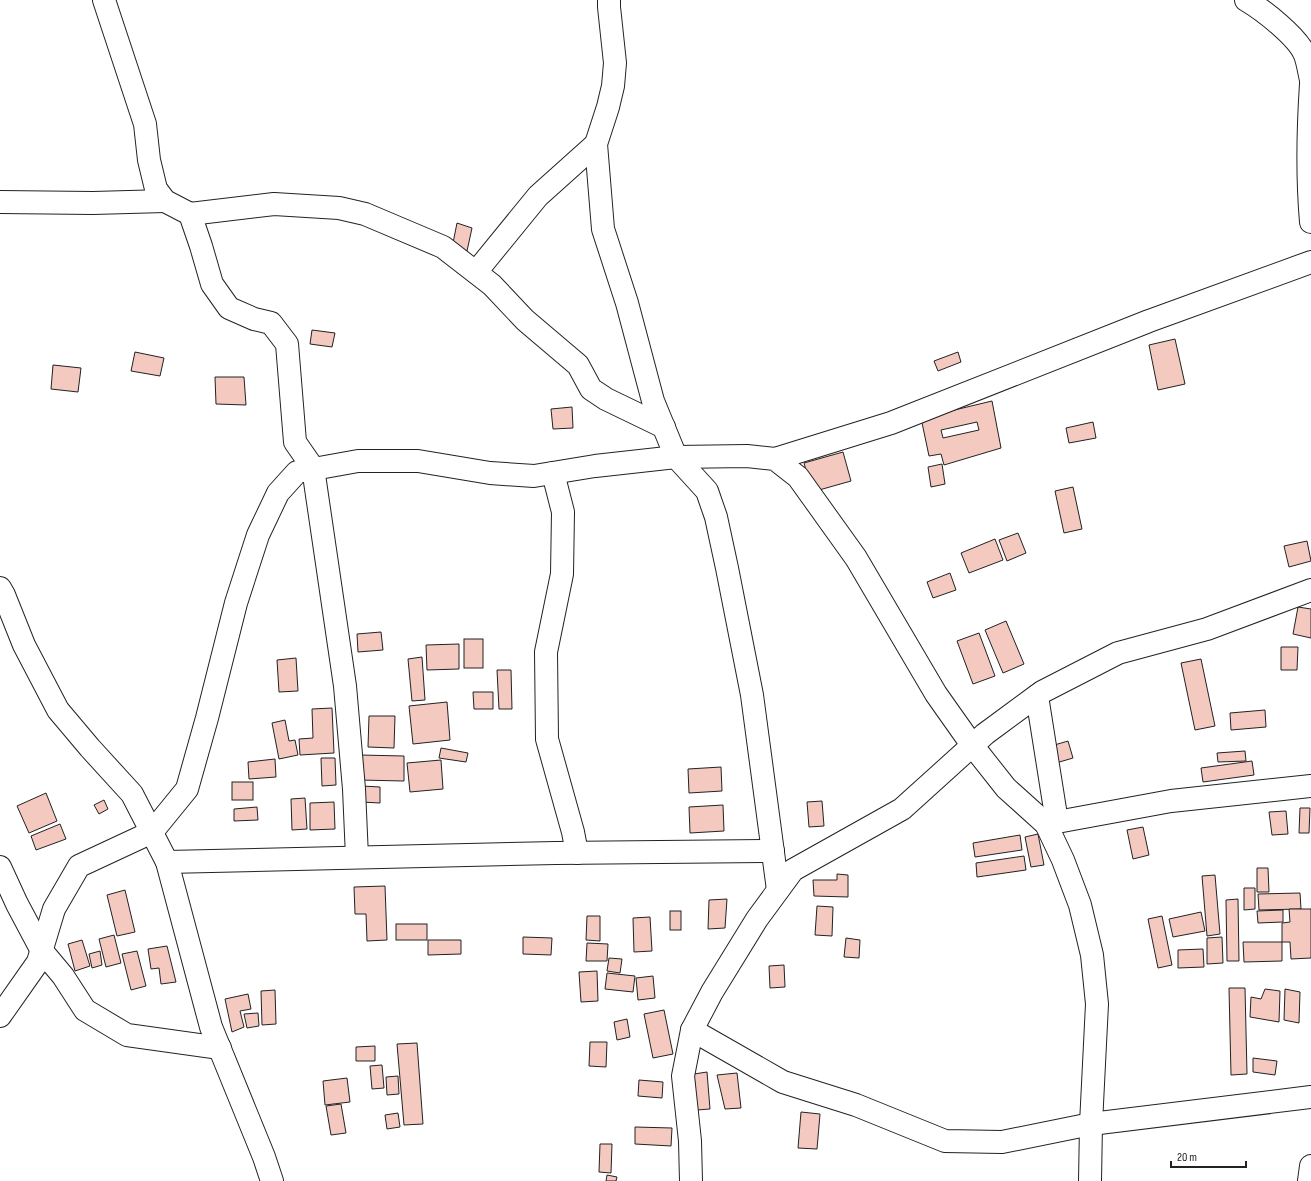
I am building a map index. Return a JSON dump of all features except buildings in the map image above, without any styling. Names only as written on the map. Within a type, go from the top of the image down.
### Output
[{"type":"street","points":[[104,0],[145,124],[149,160],[156,189],[165,201],[190,214],[274,204],[339,208],[365,214],[443,247],[492,285],[526,320],[578,365],[591,389],[606,399],[664,427]]},
{"type":"street","points":[[609,0],[615,63],[613,86],[596,144],[604,229],[627,303],[653,401],[676,457],[707,490],[716,517],[752,695],[778,890]]},
{"type":"street","points":[[1246,0],[1257,7],[1292,36],[1308,55],[1311,80]]},
{"type":"street","points":[[1311,84],[1309,107],[1309,197],[1311,222]]},
{"type":"street","points":[[476,272],[538,196],[596,144]]},
{"type":"street","points":[[0,202],[93,203],[165,201]]},
{"type":"street","points":[[190,214],[212,284],[229,308],[254,319],[271,323],[287,344],[295,442],[313,468],[345,686],[358,857]]},
{"type":"street","points":[[0,1016],[38,962],[54,909],[79,866],[152,832],[187,789],[207,718],[236,603],[258,535],[278,493],[297,472],[358,461],[418,461],[497,473],[534,476],[595,466],[676,457],[747,456],[775,459],[891,423],[1149,321],[1311,262]]},
{"type":"street","points":[[775,459],[798,477],[856,558],[936,694],[972,745],[1006,788],[1052,823],[1171,801],[1311,786]]},
{"type":"street","points":[[553,473],[563,512],[562,574],[546,652],[547,739],[570,819],[577,853]]},
{"type":"street","points":[[0,588],[24,645],[58,710],[132,794],[166,862],[211,1027],[264,1157],[272,1181]]},
{"type":"street","points":[[691,1181],[690,1141],[683,1076],[692,1030],[712,992],[757,919],[793,870],[902,809],[985,734],[1042,692],[1118,653],[1207,629],[1311,590]]},
{"type":"street","points":[[1037,696],[1052,823],[1070,881],[1080,905],[1092,955],[1097,1004],[1091,1124],[1090,1181]]},
{"type":"street","points":[[166,862],[358,857],[773,850]]},
{"type":"street","points":[[0,867],[17,904],[42,951],[63,976],[85,1010],[127,1034],[220,1048]]},
{"type":"street","points":[[692,1030],[783,1082],[856,1105],[945,1141],[1002,1142],[1091,1124],[1311,1097]]},
{"type":"street","points":[[1309,1181],[1311,1166]]}]
